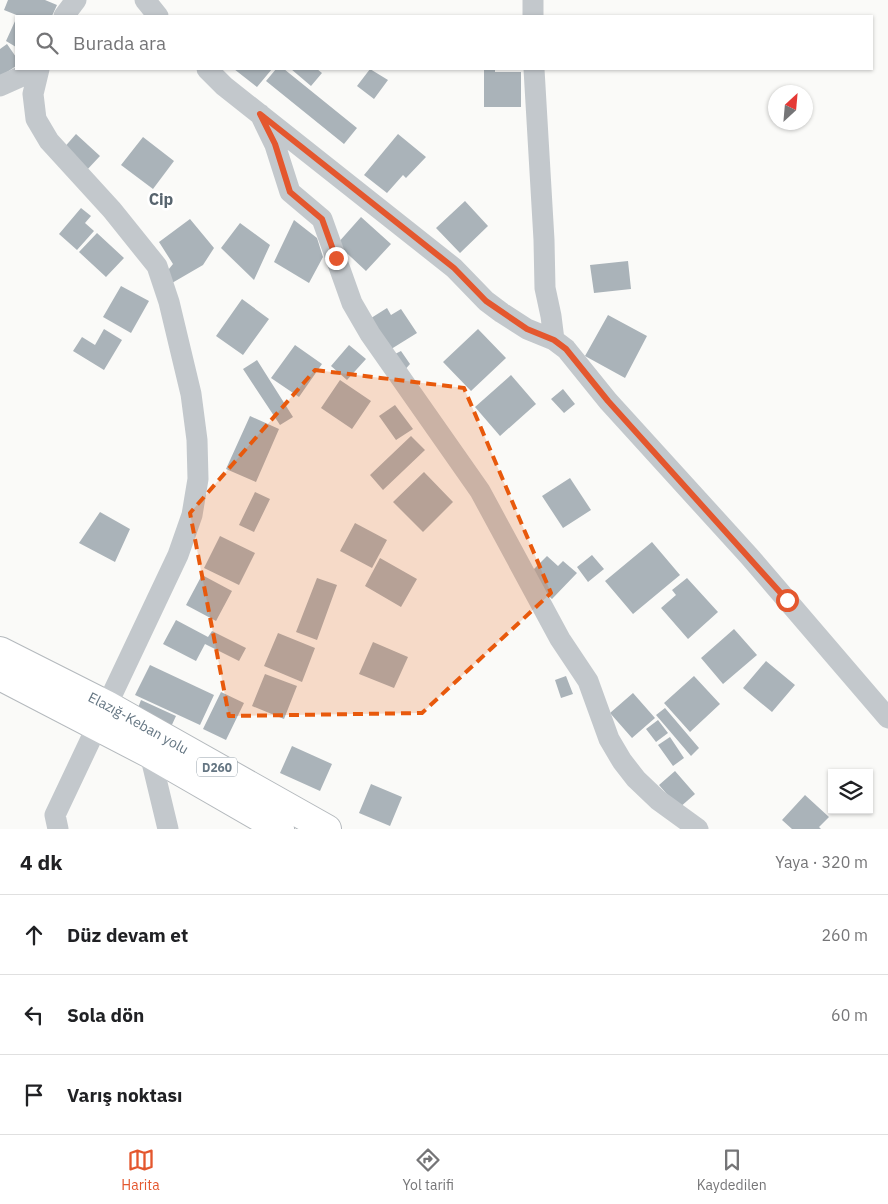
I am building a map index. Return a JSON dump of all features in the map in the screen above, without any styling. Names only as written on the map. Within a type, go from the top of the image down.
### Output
[{"type":"highway","name":"Elazığ-Keban yolu","points":[[0,652],[102,716],[150,754],[280,829]]},
{"type":"highway","name":"Elazığ-Keban yolu","points":[[0,676],[102,716],[328,829]]},
{"type":"street","points":[[145,0],[157,15]]},
{"type":"street","points":[[533,0],[533,15]]},
{"type":"street","points":[[0,86],[37,70]]},
{"type":"street","points":[[39,70],[33,94],[36,120],[48,141],[112,210],[157,266],[169,302],[191,394],[197,440],[198,479],[192,515],[178,555],[55,816],[58,829]]},
{"type":"street","points":[[208,70],[224,86],[454,268],[486,301],[527,329],[554,340],[566,349],[608,401],[749,556],[888,718]]},
{"type":"street","points":[[534,70],[545,288],[552,316],[554,340]]},
{"type":"street","points":[[260,114],[275,144],[290,192],[322,219],[352,303],[396,373],[480,491],[560,639],[588,681],[609,739],[622,761],[636,780],[658,800],[698,829]]},
{"type":"street","points":[[150,754],[168,829]]},
{"type":"highlighted area","points":[[315,370],[464,388],[551,593],[422,713],[229,716],[190,513]]},
{"type":"building","points":[[8,0],[45,0],[57,5],[52,15],[16,15],[4,10]]},
{"type":"building","points":[[15,21],[15,46],[6,41]]},
{"type":"building","points":[[7,44],[15,56],[15,67],[0,77],[0,49]]},
{"type":"building","points":[[235,70],[271,70],[257,87]]},
{"type":"building","points":[[275,70],[285,70],[357,128],[344,144],[266,81]]},
{"type":"building","points":[[292,70],[318,70],[322,73],[311,86]]},
{"type":"building","points":[[369,70],[388,80],[374,99],[357,86]]},
{"type":"building","points":[[484,70],[521,72],[521,107],[484,107]]},
{"type":"building","points":[[76,134],[100,156],[85,172],[62,150]]},
{"type":"building","points":[[398,134],[426,157],[406,178],[403,175],[387,193],[364,175]]},
{"type":"building","points":[[143,137],[174,161],[153,189],[121,165]]},
{"type":"building","points":[[465,201],[488,226],[460,253],[436,228]]},
{"type":"building","points":[[81,208],[91,216],[85,223],[94,231],[77,250],[59,234]]},
{"type":"building","points":[[361,217],[391,244],[366,271],[337,244]]},
{"type":"building","points":[[190,219],[214,248],[203,265],[172,283],[164,275],[173,264],[159,242]]},
{"type":"building","points":[[294,220],[317,238],[323,257],[309,283],[274,262]]},
{"type":"building","points":[[240,223],[270,245],[254,280],[221,248]]},
{"type":"building","points":[[97,233],[124,258],[106,277],[79,252]]},
{"type":"building","points":[[628,261],[631,289],[594,293],[590,265]]},
{"type":"building","points":[[121,286],[149,301],[131,333],[103,317]]},
{"type":"building","points":[[242,299],[269,319],[243,355],[216,336]]},
{"type":"building","points":[[387,308],[391,315],[401,309],[417,333],[388,351],[368,320]]},
{"type":"building","points":[[608,315],[647,336],[625,378],[585,356]]},
{"type":"building","points":[[104,329],[122,340],[104,370],[73,351],[82,337],[95,345]]},
{"type":"building","points":[[478,329],[506,358],[471,391],[443,362]]},
{"type":"building","points":[[295,345],[322,364],[299,397],[271,378]]},
{"type":"building","points":[[349,345],[366,359],[347,380],[331,366]]},
{"type":"building","points":[[401,351],[410,364],[402,373],[391,356]]},
{"type":"building","points":[[257,360],[293,417],[280,425],[243,369]]},
{"type":"building","points":[[511,375],[536,404],[500,436],[475,407]]},
{"type":"building","points":[[340,380],[371,401],[352,429],[321,408]]},
{"type":"building","points":[[563,389],[575,404],[564,413],[551,399]]},
{"type":"building","points":[[395,405],[413,429],[396,440],[379,416]]},
{"type":"building","points":[[250,416],[279,429],[256,482],[226,469]]},
{"type":"building","points":[[411,436],[425,450],[383,490],[370,475]]},
{"type":"building","points":[[424,472],[453,502],[423,532],[393,502]]},
{"type":"building","points":[[570,478],[591,510],[563,528],[542,496]]},
{"type":"building","points":[[255,492],[270,499],[254,532],[239,525]]},
{"type":"building","points":[[100,512],[130,529],[115,562],[79,543]]},
{"type":"building","points":[[355,523],[387,540],[372,568],[340,551]]},
{"type":"building","points":[[220,536],[255,553],[239,585],[204,568]]},
{"type":"building","points":[[652,542],[680,575],[633,614],[605,581]]},
{"type":"building","points":[[592,555],[604,569],[588,582],[577,567]]},
{"type":"building","points":[[547,556],[558,566],[563,561],[577,573],[552,599],[527,576]]},
{"type":"building","points":[[380,558],[417,579],[401,607],[365,586]]},
{"type":"building","points":[[202,575],[232,591],[216,621],[186,605]]},
{"type":"building","points":[[317,578],[337,585],[317,640],[296,632]]},
{"type":"building","points":[[687,578],[718,612],[688,639],[661,608],[676,595],[672,590]]},
{"type":"building","points":[[176,620],[208,637],[212,631],[246,648],[239,661],[205,644],[196,661],[163,644]]},
{"type":"building","points":[[734,629],[757,655],[723,684],[701,658]]},
{"type":"building","points":[[278,633],[315,648],[302,682],[264,666]]},
{"type":"building","points":[[373,642],[408,657],[394,688],[359,674]]},
{"type":"building","points":[[766,661],[795,685],[772,712],[743,688]]},
{"type":"building","points":[[150,665],[214,695],[200,725],[135,695]]},
{"type":"building","points":[[265,674],[297,686],[284,719],[252,706]]},
{"type":"building","points":[[566,676],[573,694],[561,698],[555,680]]},
{"type":"building","points":[[694,676],[720,704],[690,732],[664,703]]},
{"type":"building","points":[[221,692],[244,703],[226,740],[203,729]]},
{"type":"building","points":[[633,693],[655,718],[632,738],[610,713]]},
{"type":"building","points":[[141,700],[176,716],[170,729],[136,713]]},
{"type":"building","points":[[665,708],[699,748],[691,756],[656,715]]},
{"type":"building","points":[[658,720],[668,733],[656,742],[646,729]]},
{"type":"building","points":[[670,737],[684,758],[673,766],[658,745]]},
{"type":"building","points":[[292,746],[332,764],[320,791],[280,773]]},
{"type":"building","points":[[675,771],[695,794],[679,808],[659,785]]},
{"type":"building","points":[[371,784],[402,797],[390,826],[359,813]]},
{"type":"building","points":[[805,795],[829,817],[819,827],[821,829],[792,829],[782,820]]},
{"type":"district","name":"Cip","points":[[161,199]]},
{"type":"route","points":[[336,258],[332,242],[322,219],[290,192],[283,176],[275,144],[260,114],[454,268],[486,301],[527,329],[554,340],[566,349],[608,401],[787,600]]}]
